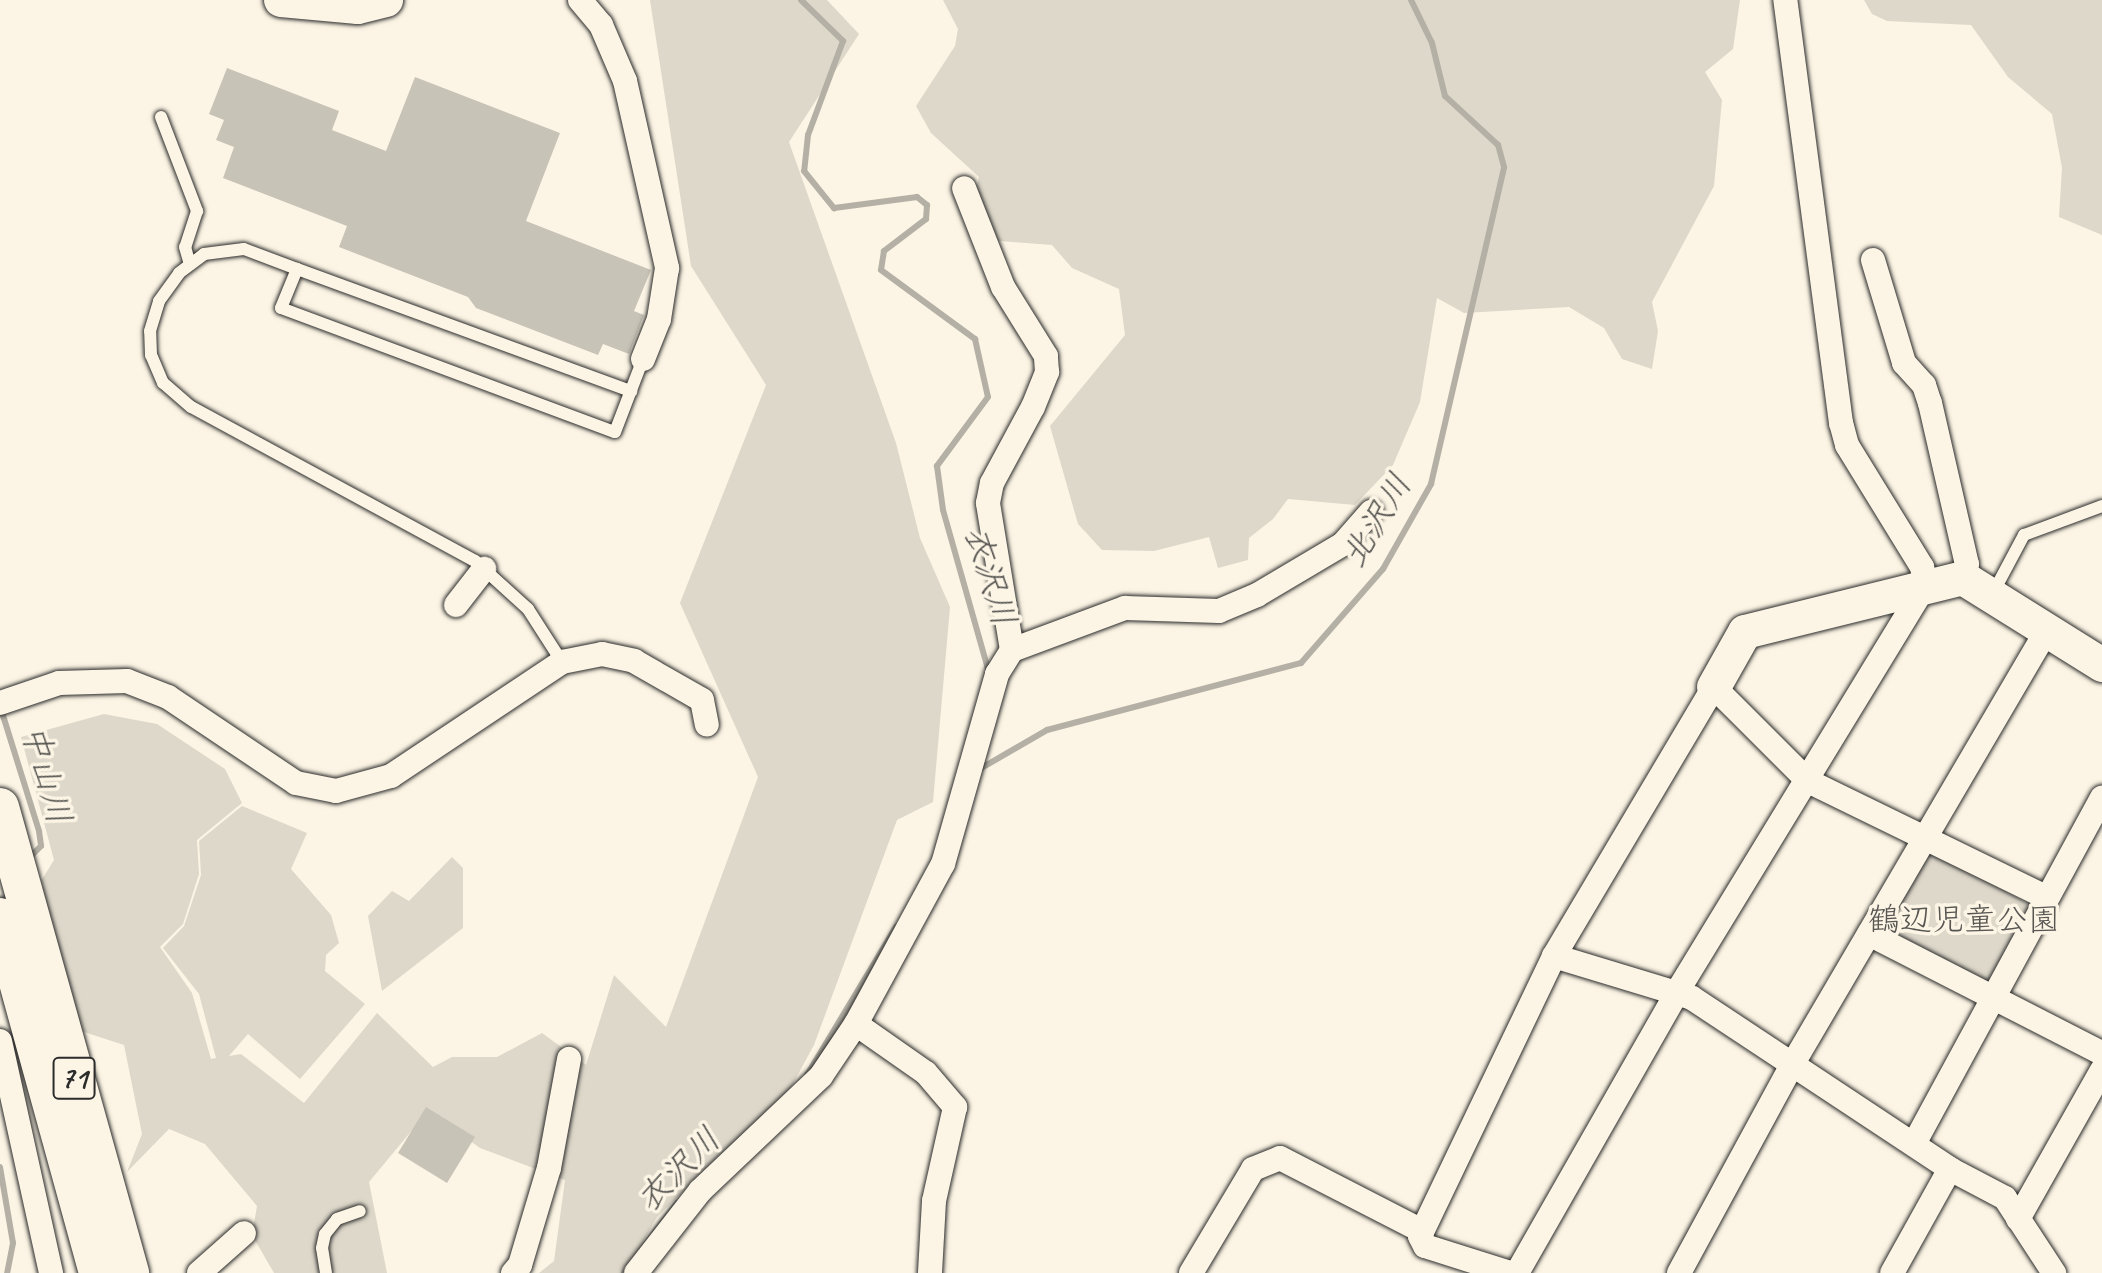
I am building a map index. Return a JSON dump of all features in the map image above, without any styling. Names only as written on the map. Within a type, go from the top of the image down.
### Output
[{"type":"main road","name":"71","points":[[0,807],[130,1273]]},
{"type":"main road","name":"71","points":[[0,917],[98,1273]]},
{"type":"street","points":[[281,0],[358,7],[386,0]]},
{"type":"street","points":[[580,0],[601,25],[625,81],[667,268],[659,319],[643,359]]},
{"type":"street","points":[[1517,1273],[1677,992],[1925,585],[1922,567],[1847,445],[1841,423],[1785,0]]},
{"type":"street","points":[[964,188],[1003,287],[1046,356],[1047,372],[1033,407],[992,483],[988,503],[1012,650]]},
{"type":"street","points":[[1873,260],[1904,363],[1924,385],[1930,403],[1967,564],[1977,587]]},
{"type":"street","points":[[636,1273],[700,1191],[821,1076],[856,1024],[943,864],[997,674],[1012,650],[1125,608],[1219,611],[1343,544],[1371,512]]},
{"type":"street","points":[[456,605],[484,569]]},
{"type":"street","points":[[1510,1273],[1425,1246],[1422,1231],[1554,956],[1745,632],[1925,585],[1977,587],[2102,665]]},
{"type":"street","points":[[1679,1273],[1792,1065],[2047,630]]},
{"type":"street","points":[[8,700],[59,683],[127,681],[168,697],[296,783],[336,791],[391,776],[562,662],[602,654],[634,661],[702,700],[707,725]]},
{"type":"street","points":[[1714,687],[1808,781],[2046,897]]},
{"type":"street","points":[[1915,1142],[2102,797]]},
{"type":"street","points":[[1869,934],[2102,1053]]},
{"type":"street","points":[[1554,956],[1677,992],[1915,1142],[1950,1169],[2005,1198],[2054,1273]]},
{"type":"street","points":[[856,1024],[926,1073],[955,1107],[934,1201],[930,1273]]},
{"type":"street","points":[[0,1041],[51,1273]]},
{"type":"street","points":[[513,1273],[520,1265],[549,1168],[569,1059]]},
{"type":"street","points":[[2018,1219],[2102,1070]]},
{"type":"street","points":[[1191,1273],[1253,1169],[1280,1158],[1422,1231]]},
{"type":"street","points":[[1892,1273],[1950,1169]]},
{"type":"street","points":[[199,1273],[244,1233]]},
{"type":"lane","points":[[161,117],[197,211],[185,247],[190,264]]},
{"type":"lane","points":[[562,662],[528,609],[484,569],[191,407],[163,383],[151,355],[150,331],[159,301],[190,264],[204,254],[244,249],[631,391]]},
{"type":"lane","points":[[297,269],[281,308],[615,432],[643,359]]},
{"type":"lane","points":[[1977,587],[2024,535],[2102,506]]},
{"type":"lane","points":[[326,1273],[325,1234],[337,1219],[360,1211]]},
{"type":"green space","points":[[650,0],[827,0],[859,34],[789,142],[896,443],[920,538],[950,607],[933,802],[897,820],[814,1045],[790,1089],[657,1217],[625,1273],[539,1273],[554,1261],[565,1180],[480,1148],[428,1111],[369,1182],[387,1273],[274,1273],[252,1235],[257,1206],[205,1144],[169,1129],[127,1172],[142,1134],[124,1045],[81,1031],[41,881],[54,860],[21,737],[104,714],[157,724],[225,769],[242,803],[197,840],[199,874],[183,924],[160,947],[192,993],[211,1059],[216,1058],[199,994],[163,948],[184,926],[201,875],[199,841],[242,806],[307,833],[291,869],[331,915],[339,943],[326,955],[325,971],[365,1004],[300,1079],[248,1034],[229,1056],[241,1054],[304,1103],[377,1013],[433,1067],[452,1057],[497,1057],[542,1033],[586,1065],[614,975],[666,1027],[758,777],[680,603],[766,385],[691,266]]},
{"type":"green space","points":[[943,0],[1740,0],[1733,49],[1705,72],[1722,100],[1714,186],[1652,302],[1658,331],[1652,369],[1622,359],[1604,328],[1569,307],[1464,313],[1437,298],[1420,402],[1393,465],[1355,505],[1288,499],[1273,519],[1249,538],[1248,560],[1218,568],[1209,537],[1154,551],[1102,550],[1078,524],[1050,426],[1125,335],[1119,289],[1072,268],[1052,245],[1000,241],[966,229],[979,177],[931,133],[916,106],[955,46],[958,29]]},
{"type":"green space","points":[[1864,0],[2102,0],[2102,235],[2059,217],[2062,168],[2052,114],[2008,77],[1971,25],[1887,21],[1872,14]]},
{"type":"green space","name":"鶴辺児童公園","points":[[1934,851],[2032,906],[1991,984],[1883,930],[1926,854]]},
{"type":"green space","points":[[452,857],[463,868],[463,928],[382,991],[368,916],[392,891],[409,901]]},
{"type":"building","points":[[227,68],[339,111],[332,130],[386,151],[415,77],[560,133],[526,221],[651,270],[634,311],[644,315],[629,354],[603,344],[598,355],[476,308],[468,297],[339,247],[347,226],[223,178],[234,147],[216,140],[224,120],[209,114]]},
{"type":"building","points":[[426,1107],[475,1137],[447,1183],[398,1153]]},
{"type":"waterway","name":"衣沢川","points":[[801,0],[843,41],[808,135],[804,171],[834,208],[917,197],[927,205],[926,219],[884,251],[881,270],[975,339],[988,397],[937,466],[943,510],[988,669]]},
{"type":"waterway","name":"北沢川","points":[[978,770],[1047,730],[1301,663],[1383,569],[1431,484],[1504,167],[1498,145],[1445,96],[1432,43],[1411,0]]},
{"type":"waterway","name":"中山川","points":[[1,709],[39,831],[41,846],[29,858]]},
{"type":"waterway","name":"衣沢川","points":[[807,1075],[896,927]]},
{"type":"waterway","name":"中山川","points":[[0,1167],[13,1243],[7,1273]]},
{"type":"waterway","name":"衣沢川","points":[[624,1273],[677,1203]]}]
